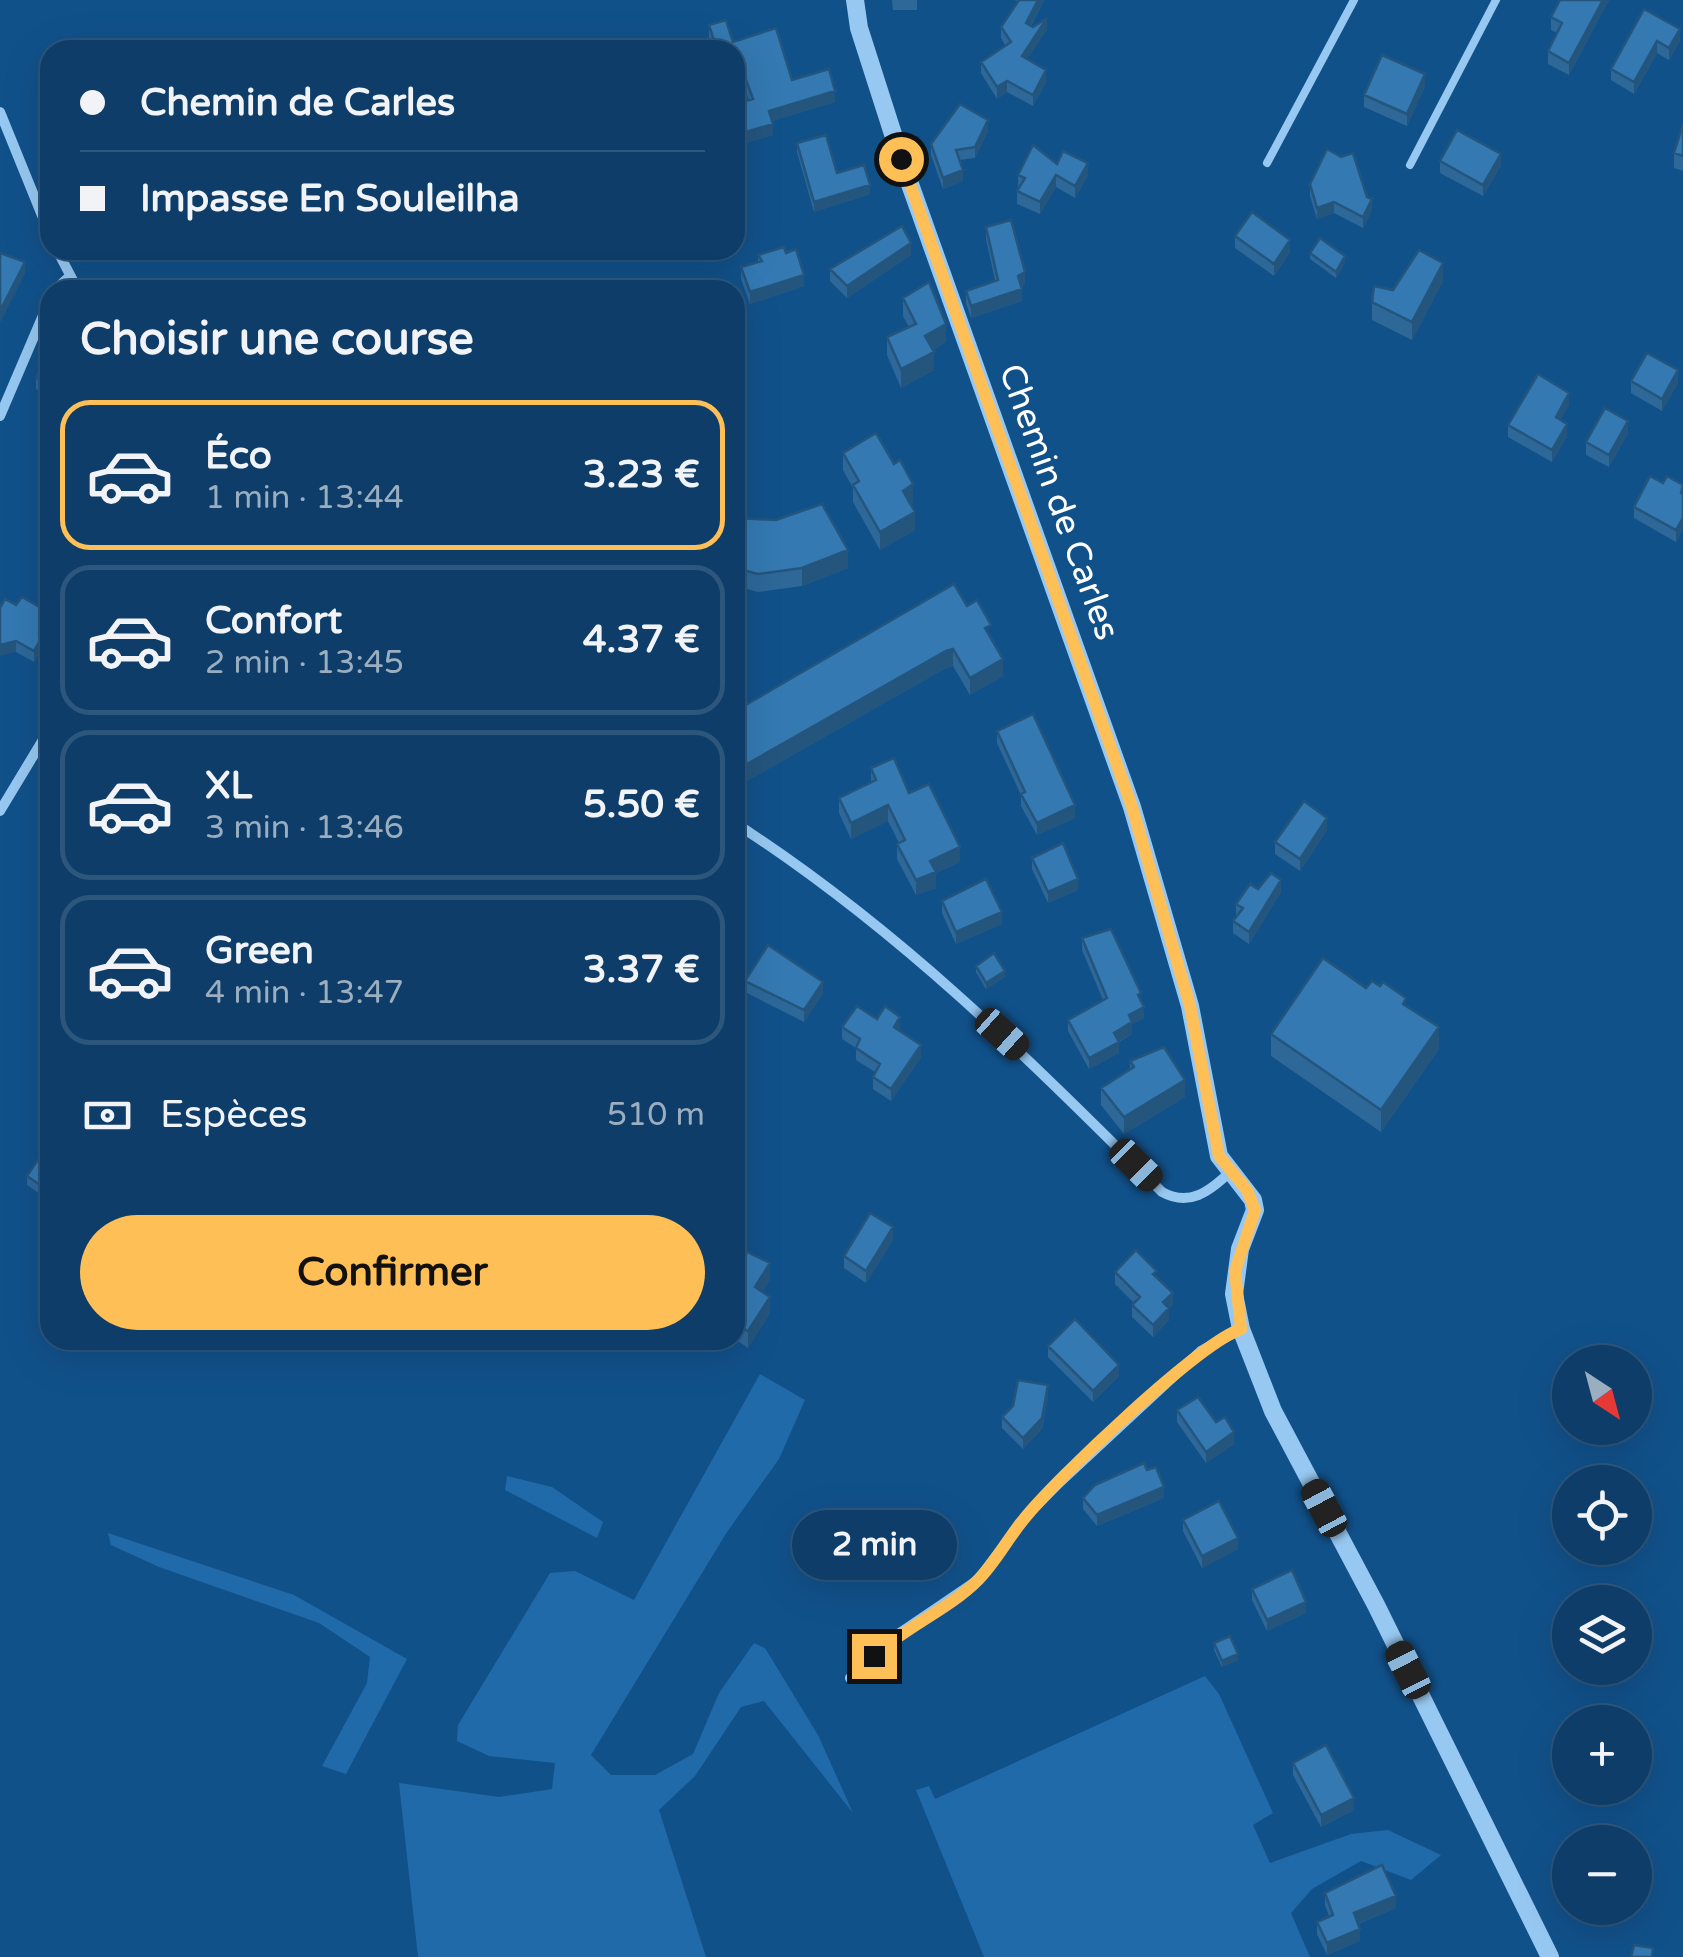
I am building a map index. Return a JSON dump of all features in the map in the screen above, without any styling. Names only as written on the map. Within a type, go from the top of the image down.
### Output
[{"type":"street","name":"Chemin de Carles","points":[[854,0],[859,28],[901,159],[1132,807],[1190,1006],[1219,1156],[1247,1190],[1255,1210],[1235,1271],[1241,1329],[1272,1411],[1376,1604],[1550,1957]]},
{"type":"street","points":[[0,112],[40,210]]},
{"type":"street","points":[[61,260],[71,280]]},
{"type":"street","points":[[66,280],[69,277]]},
{"type":"street","points":[[0,416],[40,322]]},
{"type":"street","points":[[0,812],[40,745]]},
{"type":"street","points":[[745,830],[883,928],[1031,1060],[1162,1192],[1177,1200],[1196,1198],[1230,1172]]},
{"type":"street","points":[[850,1678],[896,1635],[978,1580],[1025,1517],[1060,1482],[1200,1351],[1241,1329]]},
{"type":"lane","points":[[1267,163],[1354,0]]},
{"type":"lane","points":[[1410,164],[1496,0]]},
{"type":"shaded area","points":[[760,1374],[805,1400],[779,1459],[727,1532],[591,1755],[611,1775],[655,1775],[693,1754],[719,1693],[754,1643],[765,1648],[818,1735],[853,1813],[764,1701],[741,1707],[695,1776],[659,1810],[706,1957],[418,1957],[399,1783],[499,1797],[552,1789],[555,1763],[489,1756],[457,1741],[458,1725],[550,1573],[575,1571],[634,1600]]},
{"type":"shaded area","points":[[507,1476],[552,1487],[603,1522],[597,1538],[505,1490]]},
{"type":"shaded area","points":[[108,1533],[294,1595],[407,1659],[346,1774],[322,1766],[367,1683],[370,1657],[319,1623],[159,1567],[111,1545]]},
{"type":"shaded area","points":[[1205,1676],[1219,1694],[1273,1813],[1253,1825],[1270,1863],[1351,1834],[1388,1830],[1441,1855],[1411,1880],[1361,1861],[1312,1889],[1291,1913],[1310,1957],[984,1957],[916,1790],[929,1786],[935,1799]]},
{"type":"building","points":[[1019,0],[1038,0],[1026,23],[1033,27],[1047,18],[1022,56],[1046,70],[1033,95],[1007,81],[997,87],[981,62],[1011,42],[1001,27]]},
{"type":"building","points":[[1560,0],[1603,0],[1569,63],[1548,51],[1562,23],[1551,17]]},
{"type":"building","points":[[1644,9],[1680,29],[1669,48],[1657,41],[1634,82],[1611,69]]},
{"type":"building","points":[[726,20],[732,40],[714,40],[709,25]]},
{"type":"building","points":[[776,28],[792,80],[829,69],[835,91],[769,111],[773,124],[745,132],[745,101],[753,99],[745,77],[745,40],[739,40]]},
{"type":"building","points":[[1382,55],[1425,74],[1407,114],[1364,95]]},
{"type":"building","points":[[960,104],[988,120],[975,147],[956,150],[963,170],[943,178],[931,144]]},
{"type":"building","points":[[1683,124],[1683,156],[1674,153]]},
{"type":"building","points":[[1457,130],[1501,154],[1483,185],[1440,161]]},
{"type":"building","points":[[826,135],[837,173],[864,165],[870,185],[814,202],[797,143]]},
{"type":"building","points":[[1033,145],[1057,164],[1063,151],[1088,163],[1075,186],[1056,175],[1040,202],[1017,191],[1025,178],[1018,175]]},
{"type":"building","points":[[1327,149],[1341,157],[1353,153],[1367,197],[1372,199],[1363,217],[1334,202],[1317,208],[1310,184]]},
{"type":"building","points":[[1252,212],[1290,240],[1274,264],[1235,236]]},
{"type":"building","points":[[1011,220],[1025,272],[1018,276],[1022,289],[971,306],[966,291],[998,280],[986,227]]},
{"type":"building","points":[[902,226],[911,243],[847,286],[830,269]]},
{"type":"building","points":[[1320,238],[1345,256],[1336,272],[1310,253]]},
{"type":"building","points":[[784,247],[786,253],[796,249],[804,275],[750,292],[741,267],[762,261],[758,255]]},
{"type":"building","points":[[1419,250],[1443,263],[1412,322],[1372,302],[1374,286],[1393,290]]},
{"type":"building","points":[[0,253],[25,262],[0,311]]},
{"type":"building","points":[[929,282],[946,324],[925,336],[934,352],[901,369],[887,337],[916,324],[903,298]]},
{"type":"building","points":[[1647,353],[1678,370],[1662,399],[1631,381]]},
{"type":"building","points":[[1538,374],[1569,393],[1556,417],[1567,424],[1552,450],[1508,425]]},
{"type":"building","points":[[1605,408],[1628,421],[1609,455],[1586,442]]},
{"type":"building","points":[[876,433],[894,464],[900,460],[913,484],[903,491],[915,512],[880,532],[853,485],[859,481],[843,453]]},
{"type":"building","points":[[1650,476],[1663,483],[1667,476],[1683,485],[1683,518],[1676,530],[1634,507]]},
{"type":"building","points":[[822,504],[848,550],[802,568],[758,574],[745,571],[745,518],[776,520]]},
{"type":"building","points":[[954,584],[967,606],[977,600],[991,625],[985,628],[1003,659],[970,678],[953,649],[946,651],[745,765],[745,705]]},
{"type":"building","points":[[22,597],[40,607],[40,641],[34,651],[16,641],[0,645],[0,608],[5,599],[16,605]]},
{"type":"building","points":[[1033,714],[1075,805],[1037,823],[1021,794],[1025,792],[997,731]]},
{"type":"building","points":[[894,758],[909,793],[929,784],[960,847],[930,861],[936,872],[916,880],[897,844],[905,840],[888,805],[851,823],[839,798],[876,780],[871,768]]},
{"type":"building","points":[[1304,801],[1327,818],[1300,859],[1275,842]]},
{"type":"building","points":[[1063,843],[1078,879],[1048,892],[1032,858]]},
{"type":"building","points":[[1271,873],[1281,880],[1249,932],[1233,921],[1243,908],[1236,904],[1250,884],[1258,889]]},
{"type":"building","points":[[986,879],[1002,912],[956,932],[942,901]]},
{"type":"building","points":[[1111,929],[1144,1007],[1129,1015],[1132,1022],[1114,1033],[1119,1042],[1089,1058],[1068,1020],[1107,998],[1082,938]]},
{"type":"building","points":[[768,945],[823,982],[804,1010],[745,981]]},
{"type":"building","points":[[994,953],[1005,971],[986,983],[976,966]]},
{"type":"building","points":[[1323,958],[1366,988],[1372,981],[1380,986],[1383,982],[1406,998],[1403,1004],[1439,1027],[1381,1110],[1271,1034]]},
{"type":"building","points":[[857,1006],[877,1019],[885,1006],[900,1017],[894,1027],[921,1045],[891,1089],[873,1077],[880,1064],[856,1048],[860,1039],[842,1027]]},
{"type":"building","points":[[1164,1047],[1185,1080],[1124,1117],[1101,1088],[1134,1067],[1130,1061]]},
{"type":"building","points":[[40,1157],[40,1185],[27,1176]]},
{"type":"building","points":[[870,1213],[893,1227],[866,1271],[844,1256]]},
{"type":"building","points":[[1136,1250],[1173,1293],[1163,1302],[1169,1308],[1153,1325],[1132,1305],[1140,1297],[1115,1272]]},
{"type":"building","points":[[745,1251],[770,1263],[755,1287],[770,1297],[748,1331]]},
{"type":"building","points":[[1075,1319],[1119,1365],[1093,1391],[1048,1346]]},
{"type":"building","points":[[1018,1380],[1048,1385],[1042,1418],[1023,1438],[1002,1417],[1013,1406]]},
{"type":"building","points":[[1198,1397],[1216,1422],[1225,1417],[1234,1432],[1206,1452],[1177,1410]]},
{"type":"building","points":[[1144,1463],[1147,1470],[1156,1467],[1164,1487],[1097,1515],[1083,1498],[1095,1485]]},
{"type":"building","points":[[1219,1501],[1238,1538],[1202,1556],[1183,1520]]},
{"type":"building","points":[[1292,1570],[1306,1602],[1267,1620],[1252,1589]]},
{"type":"building","points":[[1230,1636],[1238,1654],[1222,1661],[1214,1643]]},
{"type":"building","points":[[1326,1745],[1354,1798],[1321,1815],[1293,1763]]},
{"type":"building","points":[[1382,1865],[1396,1896],[1354,1913],[1360,1929],[1327,1943],[1317,1922],[1333,1915],[1325,1893]]},
{"type":"building","points":[[1634,1945],[1653,1948],[1652,1957],[1631,1957]]},
{"type":"route","points":[[874,1656],[896,1635],[978,1580],[1025,1517],[1060,1482],[1200,1351],[1221,1336],[1241,1329],[1234,1294],[1235,1271],[1255,1210],[1247,1190],[1219,1156],[1190,1006],[1132,807],[901,159]]}]
